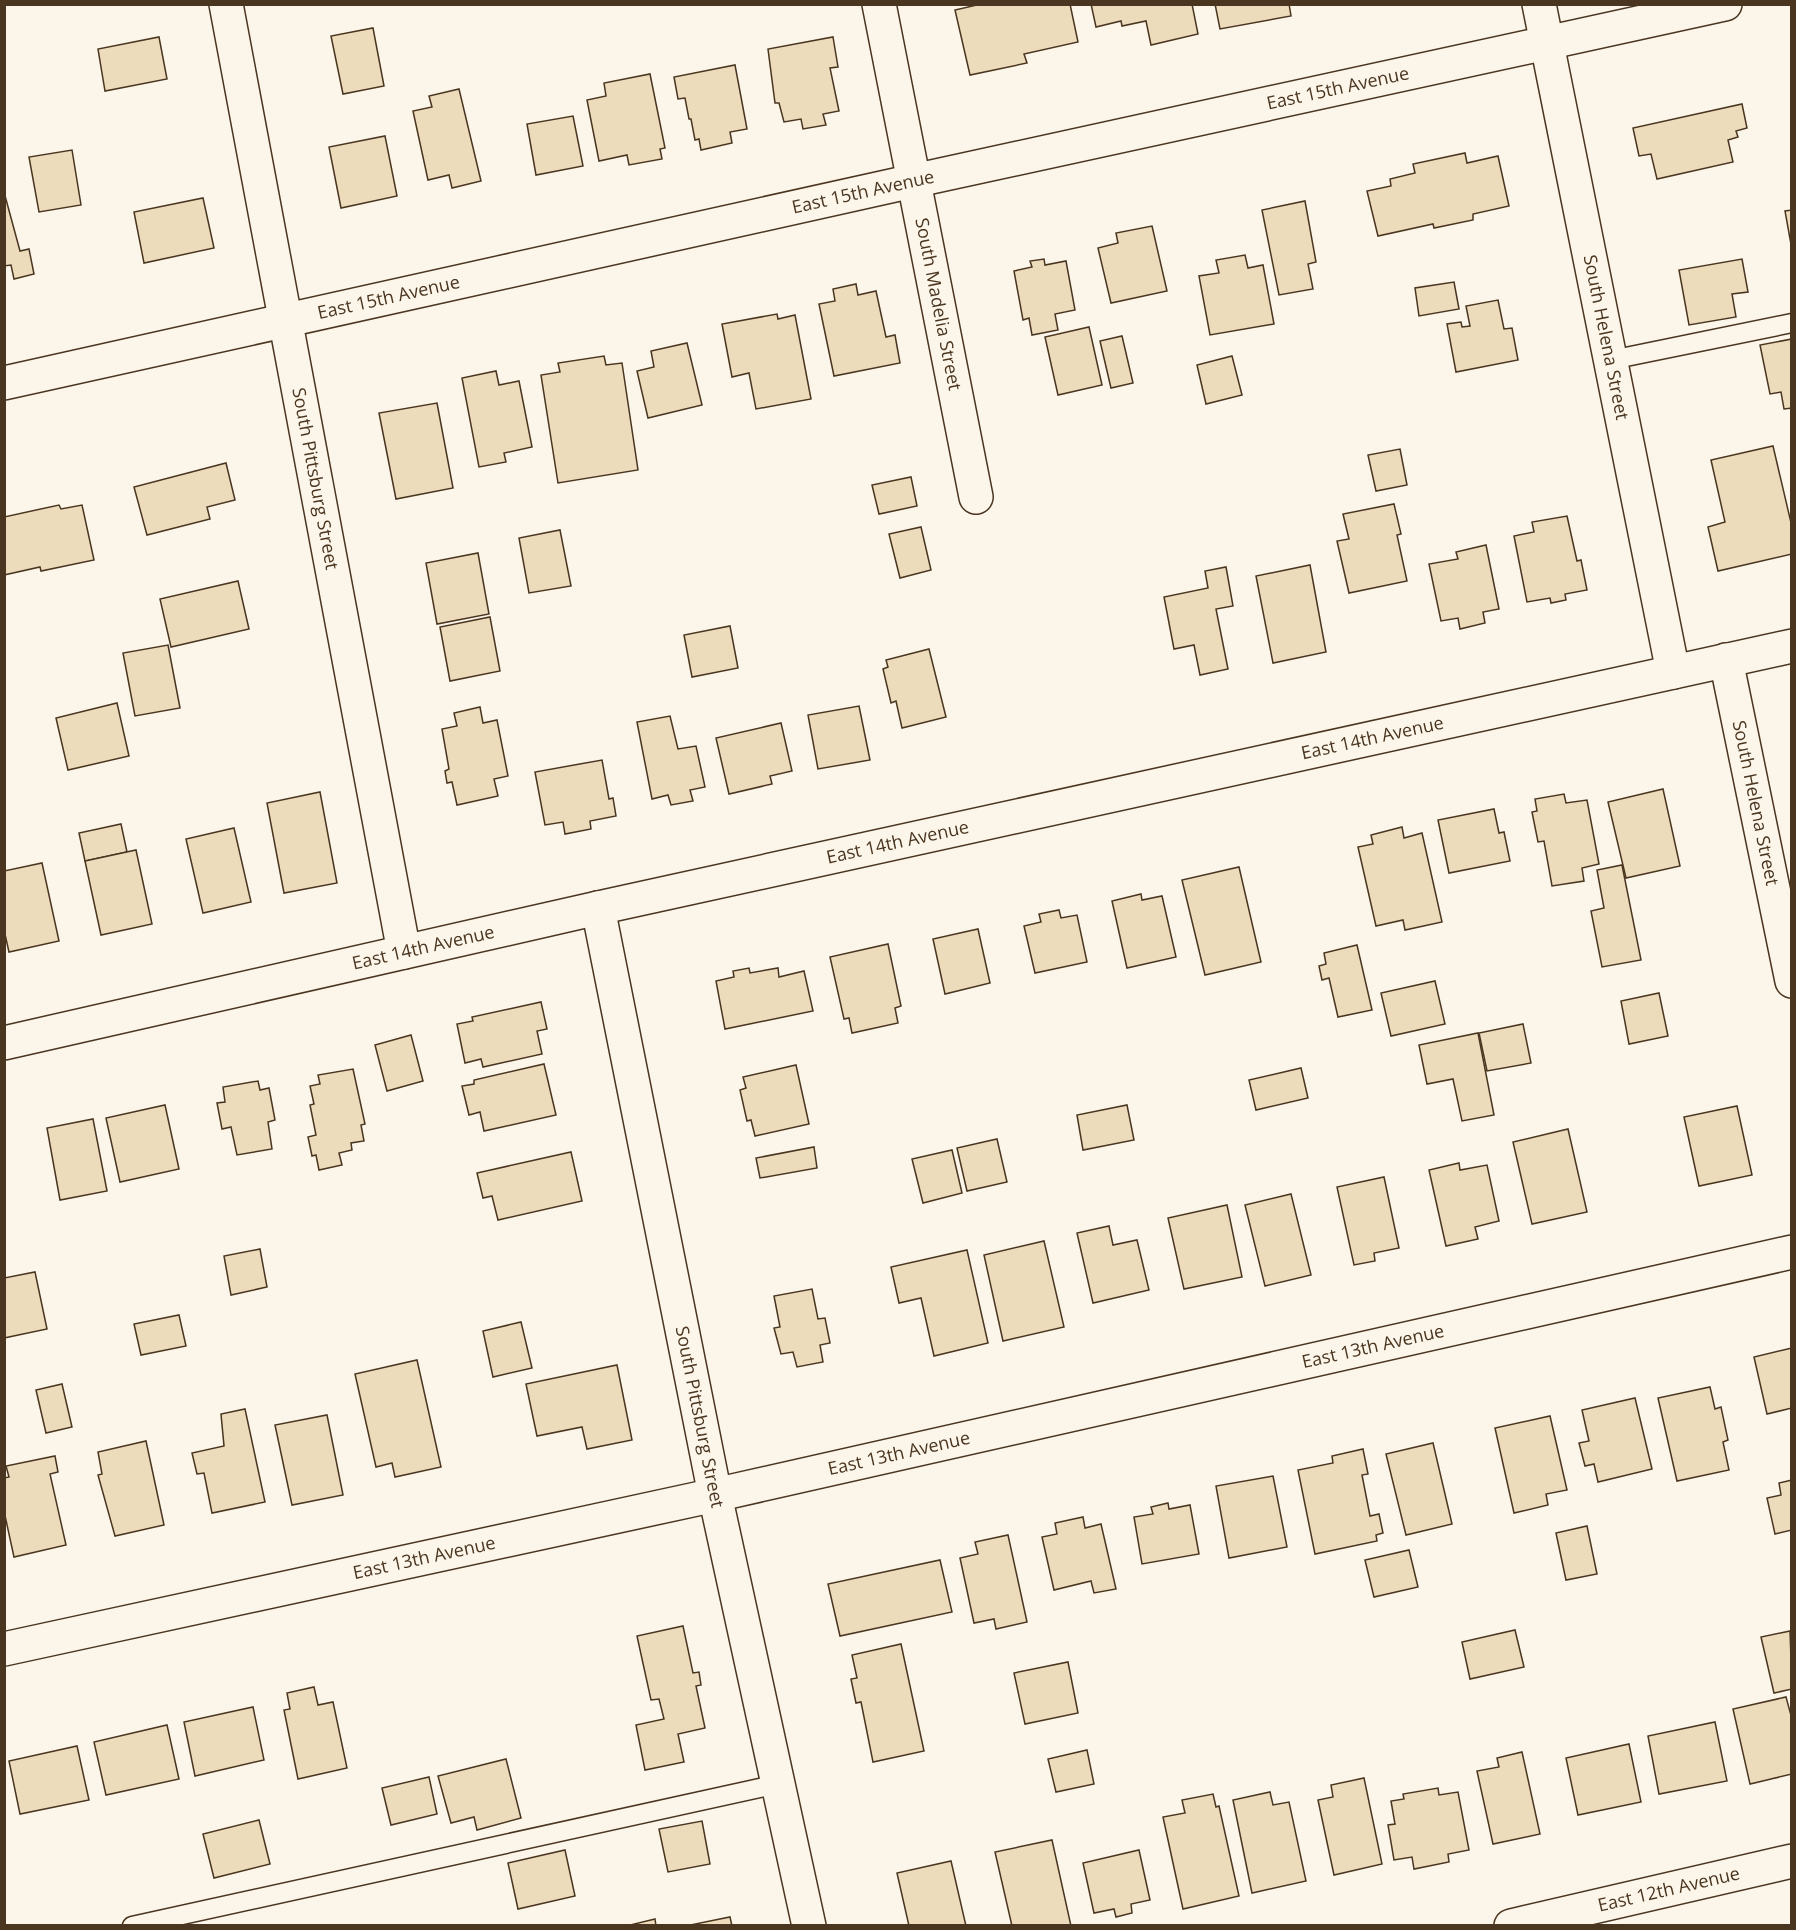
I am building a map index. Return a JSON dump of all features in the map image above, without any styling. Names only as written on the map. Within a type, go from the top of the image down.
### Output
[{"type":"street","name":"South Pittsburg Street","points":[[226,4],[404,952]]},
{"type":"street","name":"South Madelia Street","points":[[879,4],[976,497]]},
{"type":"street","name":"South Helena Street","points":[[1539,4],[1673,672]]},
{"type":"street","name":"East 15th Avenue","points":[[4,383],[1725,4]]},
{"type":"street","name":"East 14th Avenue","points":[[4,1043],[598,908],[1791,646]]},
{"type":"street","name":"South Helena Street","points":[[1726,660],[1791,981]]},
{"type":"street","name":"South Pittsburg Street","points":[[598,908],[715,1495],[809,1926]]},
{"type":"street","name":"East 13th Avenue","points":[[4,1649],[715,1495],[1791,1252]]},
{"type":"street","name":"East 12th Avenue","points":[[1511,1926],[1791,1861]]},
{"type":"lane","points":[[1611,360],[1791,323]]},
{"type":"lane","points":[[132,1926],[778,1784]]},
{"type":"building","points":[[981,4],[1070,4],[1078,42],[1024,54],[1027,63],[970,75],[955,10]]},
{"type":"building","points":[[1091,4],[1192,4],[1198,34],[1151,45],[1146,21],[1122,26],[1121,21],[1096,27]]},
{"type":"building","points":[[1215,4],[1289,4],[1291,16],[1220,29]]},
{"type":"building","points":[[373,28],[384,86],[343,94],[331,36]]},
{"type":"building","points":[[159,37],[167,79],[105,91],[98,49]]},
{"type":"building","points":[[833,37],[838,67],[830,68],[839,111],[823,114],[826,125],[803,129],[801,119],[784,122],[779,103],[775,103],[768,49]]},
{"type":"building","points":[[735,65],[747,129],[730,132],[732,143],[701,150],[699,139],[695,140],[685,98],[678,99],[674,77]]},
{"type":"building","points":[[650,74],[665,148],[660,149],[662,159],[629,165],[627,155],[599,161],[587,100],[606,96],[604,83]]},
{"type":"building","points":[[459,89],[481,181],[452,188],[449,175],[428,180],[413,111],[432,107],[429,96]]},
{"type":"building","points":[[1742,104],[1747,128],[1736,131],[1738,137],[1728,140],[1733,162],[1657,179],[1651,154],[1639,156],[1633,128]]},
{"type":"building","points":[[573,116],[583,166],[536,175],[527,124]]},
{"type":"building","points":[[385,136],[397,196],[341,208],[329,147]]},
{"type":"building","points":[[72,150],[81,205],[39,212],[29,157]]},
{"type":"building","points":[[1465,153],[1467,163],[1498,156],[1509,206],[1473,214],[1473,220],[1434,228],[1433,224],[1378,236],[1367,191],[1391,186],[1390,179],[1415,173],[1413,164]]},
{"type":"building","points":[[4,192],[20,251],[29,249],[34,274],[14,279],[11,265],[4,266]]},
{"type":"building","points":[[203,198],[214,248],[144,263],[134,212]]},
{"type":"building","points":[[1305,201],[1316,262],[1308,264],[1313,289],[1279,295],[1262,210]]},
{"type":"building","points":[[1792,210],[1792,250],[1785,211]]},
{"type":"building","points":[[1152,226],[1167,291],[1111,303],[1098,248],[1118,243],[1116,233]]},
{"type":"building","points":[[1245,255],[1248,268],[1263,265],[1274,324],[1210,335],[1199,276],[1219,273],[1216,260]]},
{"type":"building","points":[[1044,259],[1045,265],[1066,261],[1075,310],[1055,314],[1058,330],[1032,335],[1029,318],[1023,320],[1014,271],[1032,267],[1030,261]]},
{"type":"building","points":[[1742,259],[1748,292],[1732,294],[1736,317],[1689,325],[1679,270]]},
{"type":"building","points":[[1454,282],[1459,309],[1419,316],[1415,288]]},
{"type":"building","points":[[856,284],[858,295],[876,291],[886,337],[895,335],[900,363],[834,376],[819,304],[835,301],[833,289]]},
{"type":"building","points":[[1498,300],[1504,329],[1512,328],[1518,360],[1456,372],[1447,324],[1461,322],[1462,327],[1470,326],[1466,306]]},
{"type":"building","points":[[777,314],[778,319],[795,315],[811,399],[756,409],[749,373],[732,377],[722,324]]},
{"type":"building","points":[[1089,327],[1102,385],[1058,395],[1045,337]]},
{"type":"building","points":[[1122,336],[1133,383],[1111,388],[1100,341]]},
{"type":"building","points":[[1792,339],[1792,408],[1784,409],[1781,392],[1770,394],[1760,345]]},
{"type":"building","points":[[687,343],[702,405],[648,418],[637,371],[654,367],[651,351]]},
{"type":"building","points":[[604,356],[606,365],[622,363],[638,470],[558,483],[541,375],[560,372],[558,363]]},
{"type":"building","points":[[1232,356],[1242,395],[1206,404],[1197,365]]},
{"type":"building","points":[[496,371],[499,385],[519,381],[532,447],[504,453],[506,462],[479,467],[462,378]]},
{"type":"building","points":[[437,403],[453,488],[396,499],[379,413]]},
{"type":"building","points":[[1773,446],[1792,527],[1792,554],[1718,571],[1708,527],[1725,522],[1711,460]]},
{"type":"building","points":[[1400,449],[1407,485],[1376,491],[1368,455]]},
{"type":"building","points":[[226,463],[235,500],[207,507],[210,519],[147,535],[134,487]]},
{"type":"building","points":[[911,477],[917,506],[879,514],[872,485]]},
{"type":"building","points":[[1394,504],[1401,534],[1397,535],[1407,581],[1349,593],[1337,541],[1349,539],[1343,514]]},
{"type":"building","points":[[59,505],[61,509],[82,505],[94,560],[41,571],[40,567],[4,575],[4,517]]},
{"type":"building","points":[[1567,516],[1577,561],[1581,560],[1587,590],[1565,594],[1566,600],[1551,603],[1550,598],[1527,602],[1514,536],[1534,532],[1532,522]]},
{"type":"building","points":[[921,527],[931,570],[900,578],[889,534]]},
{"type":"building","points":[[560,530],[571,586],[529,593],[519,538]]},
{"type":"building","points":[[1486,545],[1499,609],[1483,612],[1485,623],[1460,629],[1458,618],[1441,621],[1429,564],[1458,559],[1456,552]]},
{"type":"building","points":[[478,553],[489,614],[437,624],[426,563]]},
{"type":"building","points":[[1310,565],[1326,652],[1273,663],[1256,576]]},
{"type":"building","points":[[1226,567],[1233,606],[1216,609],[1228,669],[1200,675],[1194,645],[1174,649],[1164,597],[1208,588],[1205,571]]},
{"type":"building","points":[[238,581],[249,629],[171,647],[160,599]]},
{"type":"building","points":[[490,617],[500,671],[450,681],[440,627]]},
{"type":"building","points":[[730,626],[738,668],[692,677],[684,635]]},
{"type":"building","points":[[168,645],[180,708],[135,716],[123,653]]},
{"type":"building","points":[[929,649],[946,717],[902,728],[896,701],[891,703],[883,669],[888,667],[886,660]]},
{"type":"building","points":[[117,703],[129,756],[68,770],[56,718]]},
{"type":"building","points":[[859,706],[870,760],[818,769],[808,715]]},
{"type":"building","points":[[480,707],[483,723],[497,720],[508,776],[494,779],[498,796],[457,805],[452,782],[447,783],[445,771],[449,769],[442,729],[457,726],[454,713]]},
{"type":"building","points":[[670,716],[678,749],[696,746],[705,787],[690,790],[693,801],[671,805],[668,795],[652,799],[637,722]]},
{"type":"building","points":[[781,723],[792,771],[770,776],[772,784],[729,794],[716,738]]},
{"type":"building","points":[[602,760],[609,799],[613,798],[616,816],[590,821],[591,829],[565,834],[563,822],[545,825],[535,772]]},
{"type":"building","points":[[1663,789],[1680,866],[1626,878],[1608,802]]},
{"type":"building","points":[[320,792],[337,883],[284,893],[267,803]]},
{"type":"building","points":[[1564,794],[1566,803],[1587,800],[1599,864],[1582,868],[1584,881],[1552,886],[1544,841],[1538,842],[1532,812],[1537,811],[1535,799]]},
{"type":"building","points":[[1494,809],[1499,833],[1504,832],[1510,861],[1449,873],[1438,820]]},
{"type":"building","points":[[121,824],[127,852],[85,861],[79,833]]},
{"type":"building","points":[[1402,827],[1404,838],[1422,833],[1442,922],[1405,930],[1403,920],[1376,926],[1358,847],[1373,844],[1371,835]]},
{"type":"building","points":[[234,828],[251,902],[203,913],[186,839]]},
{"type":"building","points":[[136,850],[152,924],[101,935],[85,861]]},
{"type":"building","points":[[42,863],[59,941],[9,952],[4,930],[4,871]]},
{"type":"building","points":[[1622,865],[1641,960],[1602,967],[1591,911],[1604,908],[1597,870]]},
{"type":"building","points":[[1239,867],[1261,962],[1205,975],[1182,880]]},
{"type":"building","points":[[1141,894],[1142,900],[1162,896],[1176,957],[1127,968],[1112,901]]},
{"type":"building","points":[[1059,910],[1061,918],[1077,915],[1087,962],[1035,973],[1024,926],[1041,922],[1039,914]]},
{"type":"building","points":[[978,929],[990,983],[945,994],[933,939]]},
{"type":"building","points":[[888,944],[901,1006],[895,1008],[898,1023],[852,1033],[849,1018],[844,1019],[830,957]]},
{"type":"building","points":[[1357,945],[1372,1010],[1338,1017],[1329,978],[1322,980],[1319,966],[1326,964],[1324,953]]},
{"type":"building","points":[[749,968],[750,973],[778,968],[779,977],[804,971],[813,1011],[725,1029],[716,981],[734,977],[733,971]]},
{"type":"building","points":[[1435,981],[1445,1024],[1391,1036],[1381,993]]},
{"type":"building","points":[[1659,993],[1668,1036],[1629,1044],[1621,1001]]},
{"type":"building","points":[[541,1002],[547,1029],[537,1031],[542,1054],[483,1067],[481,1059],[465,1063],[457,1024],[473,1021],[472,1017]]},
{"type":"building","points":[[1523,1024],[1531,1063],[1487,1071],[1479,1033]]},
{"type":"building","points":[[1478,1033],[1494,1115],[1462,1121],[1453,1079],[1427,1084],[1419,1045]]},
{"type":"building","points":[[411,1035],[423,1081],[387,1091],[375,1045]]},
{"type":"building","points":[[544,1064],[556,1115],[484,1131],[480,1112],[469,1115],[462,1086],[474,1084],[474,1080]]},
{"type":"building","points":[[796,1065],[809,1124],[755,1136],[751,1120],[747,1121],[740,1090],[746,1088],[743,1077]]},
{"type":"building","points":[[1301,1068],[1308,1098],[1256,1110],[1249,1080]]},
{"type":"building","points":[[353,1069],[365,1124],[361,1125],[364,1141],[351,1143],[352,1150],[339,1153],[342,1165],[319,1170],[316,1155],[312,1156],[308,1137],[316,1135],[310,1105],[314,1104],[310,1086],[320,1084],[318,1075]]},
{"type":"building","points":[[258,1081],[260,1090],[269,1088],[275,1120],[268,1122],[272,1149],[237,1155],[231,1127],[222,1129],[217,1103],[225,1102],[223,1087]]},
{"type":"building","points":[[165,1105],[179,1169],[120,1182],[106,1118]]},
{"type":"building","points":[[1127,1105],[1134,1140],[1083,1150],[1077,1115]]},
{"type":"building","points":[[1737,1106],[1752,1175],[1699,1186],[1684,1117]]},
{"type":"building","points":[[93,1119],[107,1191],[60,1200],[47,1128]]},
{"type":"building","points":[[1568,1129],[1587,1212],[1532,1224],[1513,1142]]},
{"type":"building","points":[[997,1139],[1007,1182],[967,1191],[957,1148]]},
{"type":"building","points":[[814,1147],[817,1168],[760,1178],[756,1158]]},
{"type":"building","points":[[952,1150],[962,1193],[923,1203],[912,1159]]},
{"type":"building","points":[[571,1152],[582,1201],[498,1220],[492,1196],[483,1198],[477,1173]]},
{"type":"building","points":[[1459,1163],[1460,1170],[1487,1165],[1499,1221],[1475,1227],[1478,1239],[1446,1246],[1429,1170]]},
{"type":"building","points":[[1384,1177],[1399,1248],[1374,1253],[1375,1261],[1354,1265],[1337,1187]]},
{"type":"building","points":[[1291,1194],[1311,1275],[1265,1286],[1245,1205]]},
{"type":"building","points":[[1227,1205],[1242,1277],[1184,1289],[1168,1218]]},
{"type":"building","points":[[1109,1226],[1113,1245],[1137,1240],[1149,1290],[1093,1303],[1077,1233]]},
{"type":"building","points":[[1044,1241],[1064,1327],[1003,1341],[984,1255]]},
{"type":"building","points":[[260,1249],[267,1287],[231,1295],[224,1256]]},
{"type":"building","points":[[967,1250],[988,1343],[934,1356],[921,1298],[899,1303],[891,1267]]},
{"type":"building","points":[[35,1272],[47,1329],[4,1338],[4,1278]]},
{"type":"building","points":[[812,1289],[818,1319],[825,1318],[830,1343],[820,1345],[823,1362],[797,1367],[793,1352],[781,1354],[774,1328],[780,1327],[774,1296]]},
{"type":"building","points":[[179,1315],[186,1346],[141,1355],[134,1324]]},
{"type":"building","points":[[521,1322],[532,1368],[493,1377],[483,1331]]},
{"type":"building","points":[[1792,1348],[1792,1408],[1767,1414],[1754,1357]]},
{"type":"building","points":[[417,1360],[441,1467],[395,1477],[392,1463],[376,1467],[355,1374]]},
{"type":"building","points":[[617,1365],[632,1440],[587,1449],[582,1427],[537,1436],[526,1384]]},
{"type":"building","points":[[62,1384],[72,1427],[46,1433],[36,1390]]},
{"type":"building","points":[[1710,1387],[1715,1409],[1721,1407],[1728,1440],[1723,1442],[1729,1470],[1677,1481],[1658,1398]]},
{"type":"building","points":[[1635,1398],[1652,1469],[1598,1482],[1594,1464],[1585,1466],[1579,1443],[1589,1441],[1582,1410]]},
{"type":"building","points":[[245,1409],[265,1502],[212,1513],[204,1473],[197,1474],[192,1453],[224,1446],[221,1414]]},
{"type":"building","points":[[327,1415],[343,1495],[292,1505],[275,1425]]},
{"type":"building","points":[[1550,1416],[1567,1490],[1546,1494],[1548,1505],[1514,1513],[1495,1428]]},
{"type":"building","points":[[146,1441],[164,1525],[115,1536],[98,1475],[102,1474],[98,1452]]},
{"type":"building","points":[[1433,1443],[1452,1524],[1406,1535],[1386,1454]]},
{"type":"building","points":[[1363,1449],[1368,1474],[1362,1475],[1370,1516],[1379,1514],[1383,1533],[1376,1535],[1377,1541],[1315,1554],[1298,1470],[1333,1463],[1332,1456]]},
{"type":"building","points":[[55,1456],[58,1472],[50,1474],[66,1545],[14,1557],[4,1511],[4,1478],[9,1477],[6,1466]]},
{"type":"building","points":[[1273,1476],[1287,1547],[1229,1558],[1216,1486]]},
{"type":"building","points":[[1792,1480],[1792,1530],[1775,1534],[1767,1498],[1781,1495],[1779,1483]]},
{"type":"building","points":[[1168,1503],[1169,1509],[1190,1505],[1199,1554],[1142,1564],[1134,1517],[1153,1514],[1151,1507]]},
{"type":"building","points":[[1083,1517],[1085,1528],[1101,1524],[1116,1589],[1094,1593],[1091,1581],[1054,1590],[1042,1537],[1057,1534],[1055,1523]]},
{"type":"building","points":[[1587,1526],[1597,1574],[1566,1580],[1556,1533]]},
{"type":"building","points":[[1008,1535],[1027,1622],[996,1629],[994,1619],[974,1623],[960,1558],[978,1554],[975,1542]]},
{"type":"building","points":[[1409,1550],[1418,1587],[1374,1597],[1365,1560]]},
{"type":"building","points":[[940,1560],[952,1612],[840,1636],[828,1584]]},
{"type":"building","points":[[683,1626],[693,1673],[699,1672],[701,1685],[696,1686],[705,1728],[678,1734],[684,1762],[645,1770],[636,1725],[664,1719],[659,1699],[651,1700],[637,1636]]},
{"type":"building","points":[[1515,1630],[1524,1667],[1470,1679],[1462,1642]]},
{"type":"building","points":[[1790,1631],[1792,1689],[1774,1693],[1761,1637]]},
{"type":"building","points":[[901,1644],[924,1751],[873,1762],[861,1702],[856,1703],[851,1679],[857,1678],[852,1655]]},
{"type":"building","points":[[1068,1662],[1078,1713],[1025,1724],[1014,1673]]},
{"type":"building","points":[[314,1687],[318,1705],[333,1702],[347,1768],[298,1779],[284,1710],[290,1709],[287,1693]]},
{"type":"building","points":[[1786,1697],[1792,1719],[1792,1774],[1750,1784],[1733,1709]]},
{"type":"building","points":[[253,1707],[264,1760],[195,1776],[184,1722]]},
{"type":"building","points":[[1715,1722],[1727,1781],[1659,1794],[1648,1736]]},
{"type":"building","points":[[167,1725],[179,1779],[106,1795],[94,1742]]},
{"type":"building","points":[[1629,1744],[1641,1802],[1578,1815],[1566,1758]]},
{"type":"building","points":[[77,1746],[89,1800],[20,1814],[9,1761]]},
{"type":"building","points":[[1087,1750],[1094,1784],[1056,1792],[1048,1759]]},
{"type":"building","points":[[1522,1752],[1540,1834],[1493,1844],[1477,1771],[1499,1767],[1497,1758]]},
{"type":"building","points":[[506,1759],[521,1818],[477,1830],[474,1817],[451,1823],[438,1776]]},
{"type":"building","points":[[429,1777],[437,1814],[391,1825],[382,1788]]},
{"type":"building","points":[[1364,1778],[1382,1864],[1334,1875],[1318,1800],[1333,1797],[1331,1785]]},
{"type":"building","points":[[1438,1788],[1439,1795],[1458,1792],[1469,1850],[1448,1854],[1449,1862],[1414,1869],[1412,1857],[1394,1860],[1388,1825],[1395,1824],[1391,1801],[1404,1799],[1403,1794]]},
{"type":"building","points":[[1270,1792],[1273,1805],[1289,1802],[1306,1881],[1252,1893],[1233,1800]]},
{"type":"building","points":[[1213,1794],[1216,1807],[1219,1806],[1239,1896],[1183,1909],[1163,1817],[1185,1813],[1182,1800]]},
{"type":"building","points":[[259,1820],[270,1864],[214,1878],[203,1834]]},
{"type":"building","points":[[702,1821],[710,1864],[668,1872],[659,1829]]},
{"type":"building","points":[[1052,1840],[1071,1926],[1012,1926],[995,1852]]},
{"type":"building","points":[[565,1850],[575,1896],[518,1909],[508,1863]]},
{"type":"building","points":[[1139,1850],[1150,1900],[1131,1904],[1132,1913],[1116,1917],[1114,1909],[1094,1913],[1083,1863]]},
{"type":"building","points":[[951,1861],[966,1926],[909,1926],[897,1873]]},
{"type":"building","points":[[730,1917],[732,1926],[690,1926],[690,1925]]},
{"type":"building","points":[[655,1919],[656,1926],[630,1926],[630,1925]]}]
